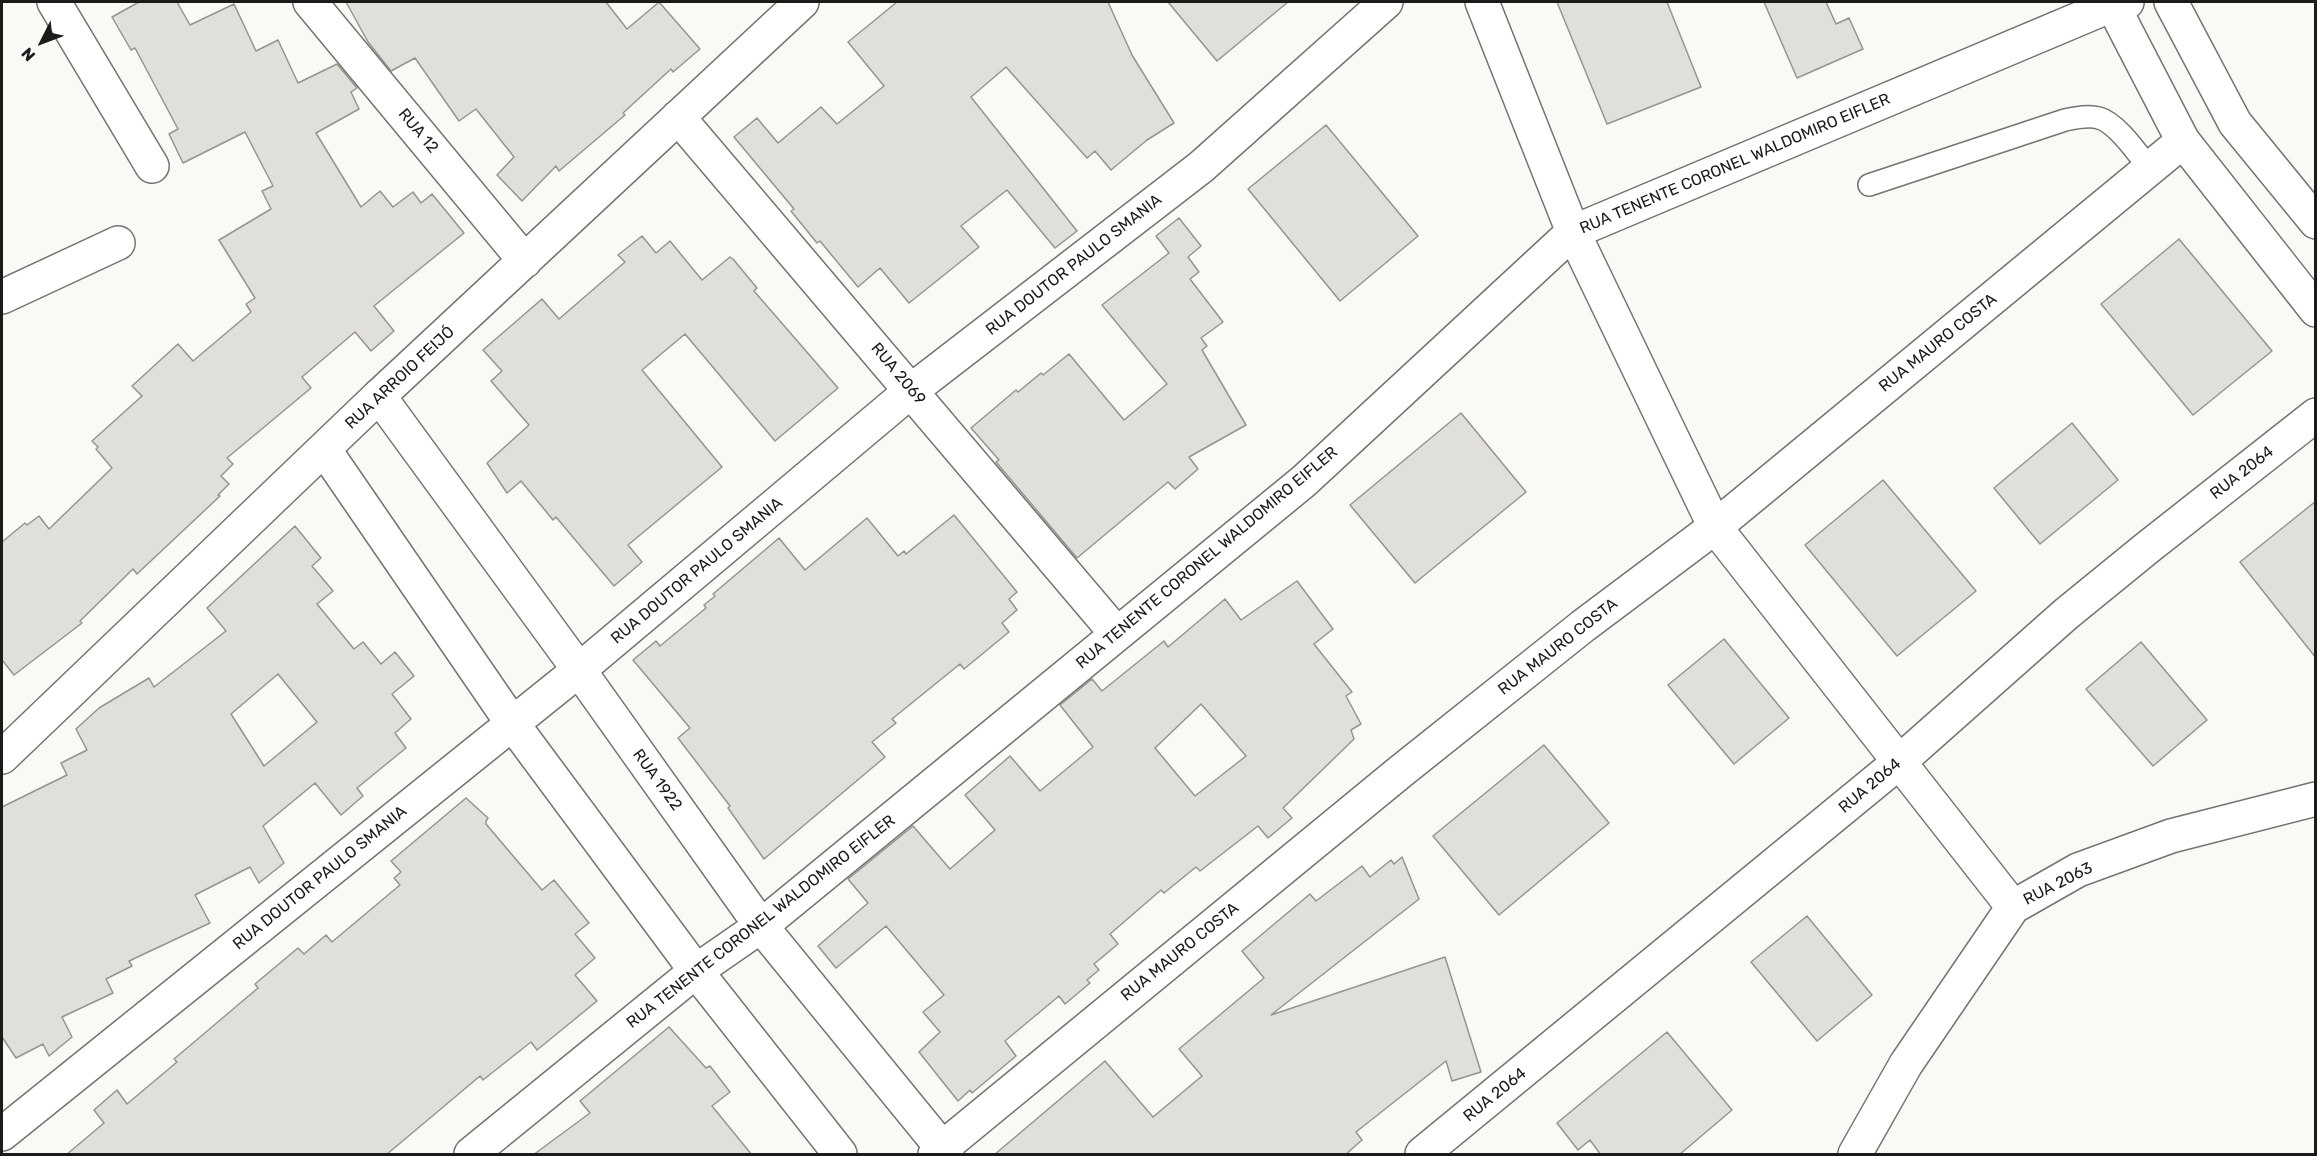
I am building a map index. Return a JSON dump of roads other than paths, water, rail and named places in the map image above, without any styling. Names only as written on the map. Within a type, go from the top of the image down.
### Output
[{"type":"street","points":[[54,2],[152,166]]},
{"type":"street","name":"RUA 12","points":[[310,2],[525,261]]},
{"type":"street","name":"RUA ARROIO FEIJÓ","points":[[2,758],[379,396],[802,2]]},
{"type":"street","name":"RUA DOUTOR PAULO SMANIA","points":[[2,1134],[579,670],[912,390],[1201,167],[1386,2]]},
{"type":"street","points":[[1482,2],[1573,232],[1715,527],[2013,908]]},
{"type":"street","points":[[2171,2],[2235,123],[2316,222]]},
{"type":"street","points":[[2117,3],[2183,141],[2316,310]]},
{"type":"street","name":"RUA TENENTE CORONEL WALDOMIRO EIFLER","points":[[471,1155],[696,971],[761,926],[1116,633],[1304,482],[1573,232],[2117,3]]},
{"type":"street","name":"RUA 2069","points":[[678,117],[1116,633]]},
{"type":"street","name":"RUA MAURO COSTA","points":[[941,1153],[1400,772],[1583,626],[1715,527],[2183,141]]},
{"type":"street","points":[[2,297],[118,243]]},
{"type":"street","name":"RUA 1922","points":[[379,396],[579,670],[761,926],[941,1153]]},
{"type":"street","name":"RUA 2064","points":[[1422,1155],[1898,763],[2066,614],[2316,415]]},
{"type":"street","points":[[324,449],[512,723],[696,971],[840,1155]]},
{"type":"street","name":"RUA 2063","points":[[1855,1155],[1906,1064],[2013,908],[2078,870],[2170,836],[2316,799]]},
{"type":"lane","points":[[1869,185],[2082,116],[2099,118],[2111,124],[2150,169]]}]
